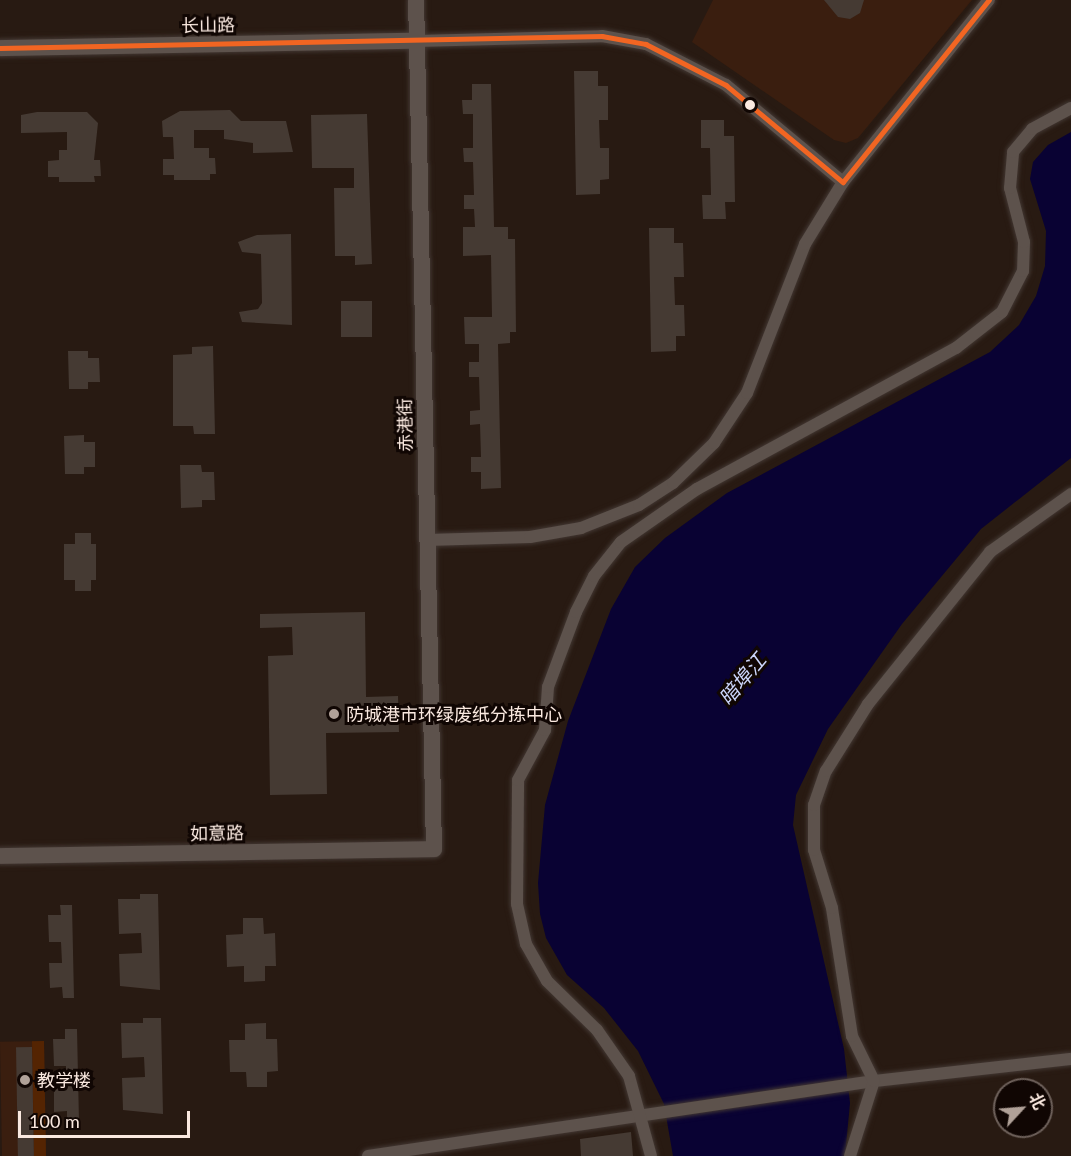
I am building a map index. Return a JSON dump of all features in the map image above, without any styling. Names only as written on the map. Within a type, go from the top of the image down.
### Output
[{"type":"street","name":"赤港街","points":[[416,0],[434,849]]},
{"type":"street","points":[[427,540],[530,537],[581,528],[639,505],[673,483],[714,443],[747,393],[805,244],[843,182],[989,0]]},
{"type":"street","points":[[417,41],[602,36],[646,44],[726,85],[843,182]]},
{"type":"street","name":"长山路","points":[[0,48],[417,41]]},
{"type":"street","points":[[651,1156],[646,1115],[629,1076],[610,1046],[557,994],[536,964],[517,904],[518,780],[545,730],[548,687],[576,612],[594,576],[621,542],[733,466],[956,348],[1002,312],[1023,271],[1024,242],[1010,188],[1013,152],[1032,129],[1071,108]]},
{"type":"street","points":[[850,1156],[874,1082],[852,1036],[832,908],[814,850],[814,805],[826,771],[868,704],[990,552],[1071,494]]},
{"type":"street","name":"如意路","points":[[0,856],[434,849]]},
{"type":"street","points":[[368,1156],[874,1082],[1071,1059]]},
{"type":"shaded area","points":[[713,0],[972,0],[858,138],[846,143],[834,140],[692,42]]},
{"type":"shaded area","points":[[32,1041],[44,1041],[46,1156],[34,1156]]},
{"type":"shaded area","points":[[44,1041],[46,1156],[2,1156],[0,1042]]},
{"type":"water","name":"暗埠江","points":[[1071,132],[1071,458],[981,529],[902,624],[828,729],[796,795],[793,825],[844,1049],[850,1103],[845,1156],[673,1156],[664,1104],[638,1051],[604,1008],[567,975],[546,938],[540,914],[538,883],[545,805],[568,721],[611,609],[635,567],[665,538],[727,493],[990,352],[1019,325],[1036,296],[1045,266],[1046,231],[1030,179],[1033,162],[1048,145]]},
{"type":"building","points":[[824,0],[864,0],[860,13],[850,19],[838,17]]},
{"type":"building","points":[[574,71],[598,71],[598,86],[608,86],[608,120],[599,120],[600,148],[609,148],[609,179],[600,180],[600,194],[576,195]]},
{"type":"building","points":[[472,84],[491,84],[494,227],[508,227],[508,239],[515,239],[516,332],[510,332],[510,343],[498,344],[501,488],[481,489],[481,472],[471,472],[471,457],[481,457],[480,424],[470,425],[470,411],[480,410],[479,377],[469,377],[469,362],[479,362],[479,344],[465,344],[464,317],[492,317],[491,255],[463,256],[463,227],[475,227],[474,209],[464,209],[464,195],[474,195],[473,162],[464,162],[463,148],[473,148],[473,114],[463,114],[462,100],[472,100]]},
{"type":"building","points":[[230,110],[241,121],[286,121],[293,152],[253,153],[253,143],[224,139],[224,130],[194,130],[194,148],[209,148],[209,158],[215,158],[216,174],[210,174],[210,180],[174,180],[174,175],[163,175],[163,159],[174,159],[173,137],[163,137],[162,121],[180,111]]},
{"type":"building","points":[[37,112],[87,112],[98,123],[94,160],[100,160],[101,176],[94,176],[95,182],[59,182],[59,177],[48,177],[48,161],[59,160],[59,150],[67,150],[67,132],[21,133],[21,115]]},
{"type":"building","points":[[367,114],[372,264],[355,265],[355,256],[335,256],[334,188],[354,188],[354,168],[312,168],[311,115]]},
{"type":"building","points":[[701,120],[724,120],[724,136],[734,136],[735,202],[725,202],[726,219],[703,219],[702,195],[711,195],[710,148],[701,148]]},
{"type":"building","points":[[649,228],[674,228],[674,243],[683,243],[684,277],[674,277],[675,305],[684,305],[685,336],[676,336],[676,351],[651,352]]},
{"type":"building","points":[[291,234],[292,325],[242,322],[239,312],[258,309],[262,303],[261,254],[242,252],[238,242],[257,235]]},
{"type":"building","points":[[341,301],[372,301],[372,337],[341,337]]},
{"type":"building","points":[[213,346],[215,434],[194,434],[193,426],[173,426],[173,355],[192,354],[192,347]]},
{"type":"building","points":[[68,351],[88,351],[88,358],[99,358],[100,382],[88,382],[88,389],[69,389]]},
{"type":"building","points":[[84,435],[84,442],[95,442],[95,467],[84,467],[84,474],[65,474],[64,436]]},
{"type":"building","points":[[180,465],[201,465],[202,472],[214,472],[215,500],[202,500],[202,507],[181,508]]},
{"type":"building","points":[[75,533],[91,533],[91,544],[96,544],[96,580],[91,580],[91,591],[75,591],[75,580],[64,580],[64,544],[75,544]]},
{"type":"building","name":"防城港市环绿废纸分拣中心","points":[[365,612],[366,697],[398,696],[399,732],[326,733],[327,794],[270,795],[268,656],[293,655],[292,627],[260,628],[260,614]]},
{"type":"building","points":[[140,894],[158,894],[160,990],[120,986],[119,954],[142,953],[141,933],[119,934],[118,899],[140,899]]},
{"type":"building","points":[[60,905],[72,905],[74,998],[63,998],[62,987],[50,988],[49,963],[62,963],[61,942],[49,942],[48,915],[61,915]]},
{"type":"building","points":[[243,918],[263,918],[264,934],[275,933],[276,966],[265,966],[265,981],[244,982],[244,966],[227,967],[226,935],[243,934]]},
{"type":"building","points":[[143,1018],[161,1018],[163,1114],[123,1110],[122,1078],[145,1077],[144,1057],[122,1058],[121,1023],[143,1023]]},
{"type":"building","points":[[266,1023],[266,1039],[277,1039],[278,1071],[267,1072],[267,1087],[247,1087],[246,1072],[230,1072],[229,1040],[245,1040],[245,1024]]},
{"type":"building","points":[[65,1029],[77,1029],[79,1122],[67,1122],[67,1111],[54,1112],[54,1087],[66,1087],[66,1066],[54,1066],[53,1039],[65,1039]]},
{"type":"building","name":"教学楼","points":[[16,1047],[32,1047],[34,1156],[18,1156]]},
{"type":"building","points":[[631,1132],[633,1156],[581,1156],[580,1139]]},
{"type":"transit line","points":[[843,182],[989,0]]},
{"type":"transit line","points":[[0,48],[602,36],[646,44],[726,85],[843,182]]},
{"type":"place","name":"防城港市环绿废纸分拣中心","points":[[334,714]]},
{"type":"place","name":"教学楼","points":[[25,1080]]}]
